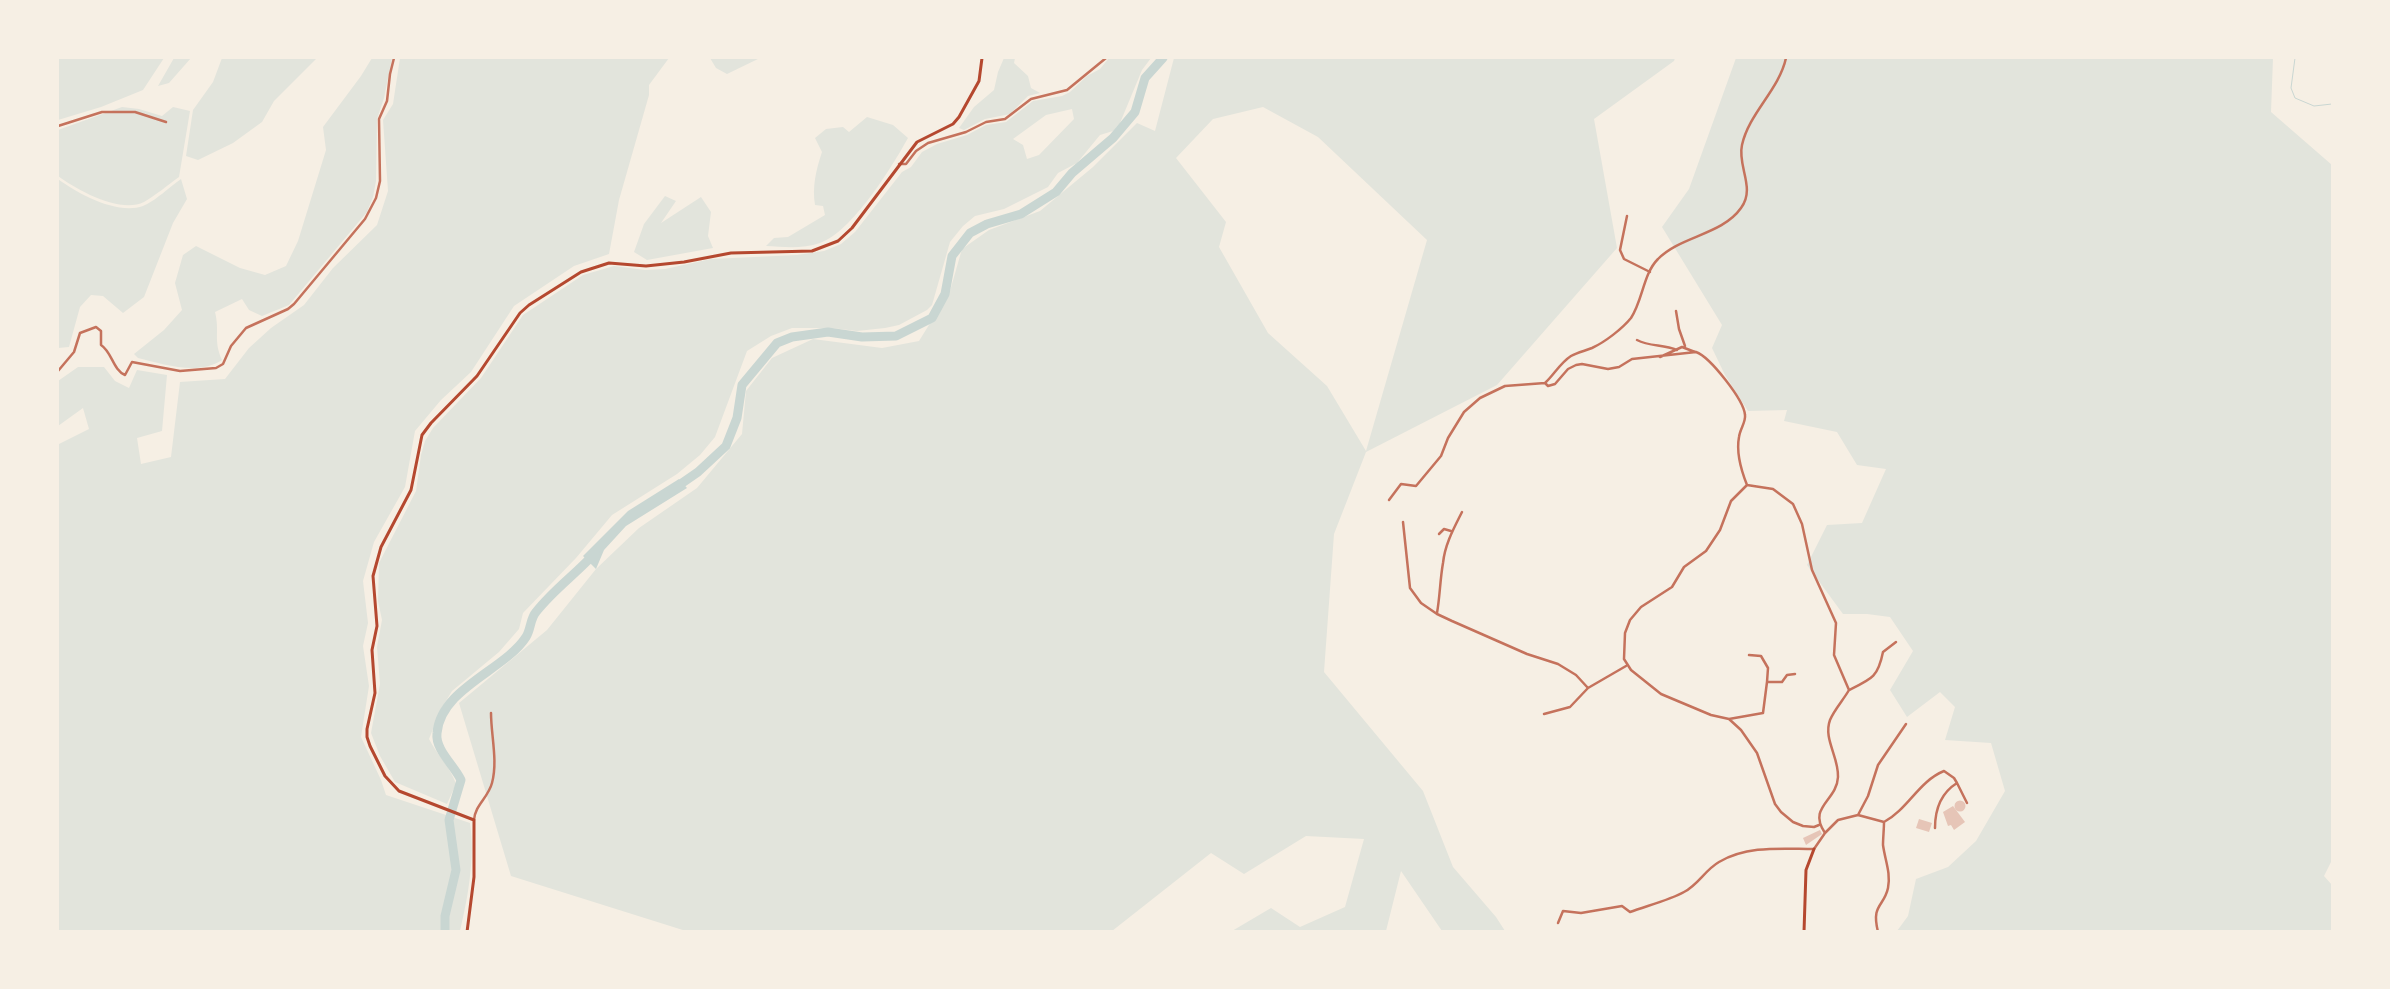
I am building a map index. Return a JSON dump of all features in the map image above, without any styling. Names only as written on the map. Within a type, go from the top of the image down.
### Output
[{"type":"main road","points":[[467,932],[474,876],[474,820],[468,816],[429,804],[392,786],[367,737],[375,693],[372,650],[377,626],[373,594],[375,562],[411,490],[422,435],[426,428],[477,376],[520,313],[529,305],[581,272],[609,263],[646,266],[684,262],[731,253],[796,252],[822,248],[838,241],[852,228],[917,142],[953,124],[959,117],[979,81],[982,58]]},
{"type":"main road","points":[[1804,932],[1806,870],[1814,849]]},
{"type":"street","points":[[58,371],[69,360],[80,333],[96,327],[101,331],[101,345],[112,357],[119,372],[125,375],[132,362],[180,371],[216,368],[223,364],[231,346],[246,328],[288,310],[365,219],[376,198],[380,180],[379,119],[387,101],[394,58]]},
{"type":"street","points":[[899,164],[906,164],[916,151],[928,144],[966,132],[986,122],[1005,119],[1031,99],[1067,90],[1106,58]]},
{"type":"street","points":[[1545,383],[1569,357],[1604,340],[1630,319],[1638,306],[1650,272],[1657,260],[1668,251],[1723,223],[1740,210],[1747,194],[1741,154],[1742,144],[1763,102],[1776,82],[1786,58]]},
{"type":"street","points":[[58,126],[102,112],[135,112],[166,122]]},
{"type":"street","points":[[1627,216],[1620,250],[1622,256],[1624,260],[1650,272]]},
{"type":"street","points":[[1676,311],[1685,346],[1702,354],[1713,364],[1744,410],[1745,421],[1741,428],[1738,447],[1747,485]]},
{"type":"street","points":[[1637,340],[1646,345],[1661,345],[1677,350]]},
{"type":"street","points":[[1659,357],[1685,346]]},
{"type":"street","points":[[1388,500],[1401,484],[1416,486],[1441,456],[1448,438],[1464,412],[1480,398],[1505,386],[1545,383],[1548,386],[1555,384],[1568,369],[1576,365],[1608,369],[1632,359],[1696,352]]},
{"type":"street","points":[[1747,485],[1730,501],[1717,535],[1706,551],[1684,567],[1672,587],[1641,607],[1630,620],[1625,633],[1623,651],[1626,666],[1661,694],[1711,715],[1729,718],[1742,715],[1756,716],[1763,713],[1768,668],[1761,656],[1749,655]]},
{"type":"street","points":[[1747,485],[1773,489],[1793,504],[1802,524],[1812,570],[1836,623],[1834,655],[1849,690]]},
{"type":"street","points":[[1437,614],[1441,597],[1443,562],[1452,532],[1462,512]]},
{"type":"street","points":[[1403,522],[1410,588],[1416,598],[1437,614],[1527,654],[1558,664],[1576,675],[1588,688]]},
{"type":"street","points":[[1439,534],[1444,529],[1449,529],[1452,532]]},
{"type":"street","points":[[1825,832],[1819,825],[1820,810],[1836,788],[1838,778],[1837,761],[1828,735],[1830,720],[1849,690],[1872,678],[1879,670],[1883,652],[1896,642]]},
{"type":"street","points":[[1544,714],[1570,707],[1588,688],[1626,666]]},
{"type":"street","points":[[1767,682],[1782,682],[1787,676],[1795,674]]},
{"type":"street","points":[[474,820],[476,808],[488,795],[493,781],[491,713]]},
{"type":"street","points":[[1729,718],[1741,730],[1757,753],[1775,804],[1781,812],[1793,822],[1803,826],[1814,827],[1819,825]]},
{"type":"street","points":[[1858,815],[1868,796],[1878,765],[1906,724]]},
{"type":"street","points":[[1558,923],[1563,911],[1581,913],[1622,906],[1630,912],[1684,893],[1694,885],[1704,872],[1719,862],[1752,850],[1814,849],[1825,832],[1838,820],[1858,815],[1884,822],[1897,813],[1928,780],[1939,773],[1946,772],[1954,778],[1967,803]]},
{"type":"street","points":[[1935,828],[1935,818],[1943,795],[1957,783]]},
{"type":"street","points":[[1878,932],[1875,921],[1878,906],[1888,890],[1889,877],[1883,846],[1884,822]]},
{"type":"shaded area","points":[[58,58],[164,58],[143,90],[101,107],[58,120]]},
{"type":"shaded area","points":[[174,58],[191,58],[169,83],[158,86]]},
{"type":"shaded area","points":[[222,58],[317,58],[274,101],[262,122],[233,143],[198,160],[186,156],[193,110],[213,82]]},
{"type":"shaded area","points":[[372,58],[392,58],[384,98],[377,119],[376,181],[373,197],[367,212],[289,305],[262,316],[249,310],[242,299],[215,312],[217,341],[222,360],[213,365],[191,368],[138,358],[134,354],[164,330],[182,310],[175,283],[183,255],[196,246],[240,268],[265,275],[286,266],[298,241],[326,150],[323,127]]},
{"type":"shaded area","points":[[400,58],[669,58],[649,85],[649,95],[619,200],[609,254],[574,266],[514,306],[471,372],[441,400],[415,431],[405,487],[374,542],[363,581],[368,623],[363,646],[369,686],[361,737],[386,795],[470,823],[472,850],[470,878],[460,931],[58,931],[58,441],[59,444],[89,429],[83,408],[58,426],[58,381],[78,367],[104,367],[115,381],[129,388],[137,370],[167,375],[162,431],[137,438],[141,464],[171,457],[180,382],[225,379],[249,348],[271,328],[304,305],[333,268],[377,225],[388,191],[383,120],[393,104]]},
{"type":"shaded area","points":[[710,58],[760,58],[727,74],[716,68]]},
{"type":"shaded area","points":[[1004,58],[1015,58],[1014,63],[1028,76],[1031,88],[1040,93],[1028,96],[1010,114],[985,119],[964,130],[959,128],[974,107],[994,90],[998,72]]},
{"type":"shaded area","points":[[1109,58],[1151,58],[1142,70],[1120,123],[1113,131],[1100,135],[1077,163],[1058,173],[1048,187],[1004,209],[975,216],[963,226],[950,242],[932,305],[927,310],[899,325],[885,328],[857,331],[832,328],[792,328],[771,336],[747,351],[715,437],[700,455],[677,474],[612,515],[576,558],[523,613],[519,629],[499,652],[452,691],[441,709],[429,739],[451,772],[456,784],[447,804],[395,782],[380,756],[371,733],[380,684],[377,647],[382,620],[378,601],[379,563],[416,491],[425,441],[433,428],[481,378],[523,315],[583,275],[614,266],[645,270],[665,269],[711,259],[797,255],[824,251],[841,244],[855,232],[902,172],[911,167],[922,152],[937,144],[967,135],[986,125],[1006,122],[1033,101],[1062,96],[1070,92],[1087,76],[1100,69]],"holes":[[[1072,109],[1074,119],[1039,155],[1027,159],[1023,145],[1013,139],[1046,115]]]},
{"type":"shaded area","points":[[1174,58],[1675,58],[1674,61],[1594,119],[1617,248],[1497,385],[1366,452],[1334,534],[1324,672],[1423,791],[1453,867],[1496,917],[1505,931],[1442,931],[1401,871],[1386,931],[1232,931],[1271,908],[1300,927],[1345,907],[1364,839],[1306,836],[1244,874],[1211,853],[1112,931],[686,931],[511,876],[459,703],[547,630],[596,569],[639,528],[697,488],[742,434],[746,391],[772,358],[813,339],[882,348],[919,341],[950,291],[962,249],[989,230],[1040,211],[1093,167],[1137,123],[1155,131]],"holes":[[[1263,107],[1318,137],[1427,240],[1366,451],[1327,386],[1268,333],[1219,247],[1226,222],[1176,158],[1213,119]]]},
{"type":"shaded area","points":[[1736,58],[2273,58],[2271,112],[2332,165],[2332,860],[2324,876],[2332,885],[2332,931],[1897,931],[1908,916],[1916,879],[1948,867],[1976,841],[2005,791],[1991,743],[1945,740],[1955,707],[1940,692],[1907,717],[1890,690],[1913,651],[1890,617],[1867,614],[1843,614],[1807,565],[1827,525],[1862,523],[1886,469],[1857,465],[1837,432],[1784,421],[1787,410],[1748,411],[1725,375],[1712,348],[1722,325],[1662,227],[1689,189]]},
{"type":"shaded area","points":[[122,107],[139,109],[162,116],[173,107],[190,111],[179,177],[144,202],[134,205],[111,203],[99,199],[76,188],[58,176],[58,130]]},
{"type":"shaded area","points":[[867,117],[893,125],[908,138],[882,181],[858,213],[832,237],[820,243],[800,247],[766,246],[774,238],[788,237],[825,215],[823,206],[815,205],[815,178],[822,152],[815,138],[826,129],[843,127],[849,132]]},
{"type":"shaded area","points":[[58,179],[98,202],[122,208],[143,206],[157,198],[181,179],[187,199],[173,223],[144,297],[123,313],[103,296],[91,295],[80,307],[69,347],[58,348]]},
{"type":"shaded area","points":[[665,196],[676,201],[661,223],[701,197],[711,212],[708,236],[713,248],[647,260],[634,252],[644,224]]},
{"type":"shaded area","points":[[679,479],[687,488],[626,526],[604,550],[596,569],[583,556],[628,511]]},
{"type":"building","points":[[1958,801],[1962,801],[1965,806],[1964,810],[1958,811],[1955,808],[1955,804]]},
{"type":"building","points":[[1953,806],[1965,822],[1954,830],[1951,825],[1948,826],[1943,812]]},
{"type":"building","points":[[1919,819],[1932,823],[1929,832],[1916,828]]},
{"type":"building","points":[[1820,830],[1822,834],[1806,845],[1803,838]]},
{"type":"waterway","points":[[672,490],[698,472],[726,446],[737,418],[742,385],[777,343],[792,337],[828,332],[862,337],[896,336],[932,318],[945,294],[952,256],[970,233],[987,224],[1021,214],[1056,192],[1072,173],[1113,138],[1135,112],[1145,78],[1163,58]]},
{"type":"waterway","points":[[2295,58],[2291,88],[2295,98],[2314,106],[2332,104]]},
{"type":"waterway","points":[[445,932],[445,916],[456,870],[449,820],[461,780],[442,751],[437,739],[441,717],[461,692],[516,649],[526,637],[536,612],[595,553]]}]
